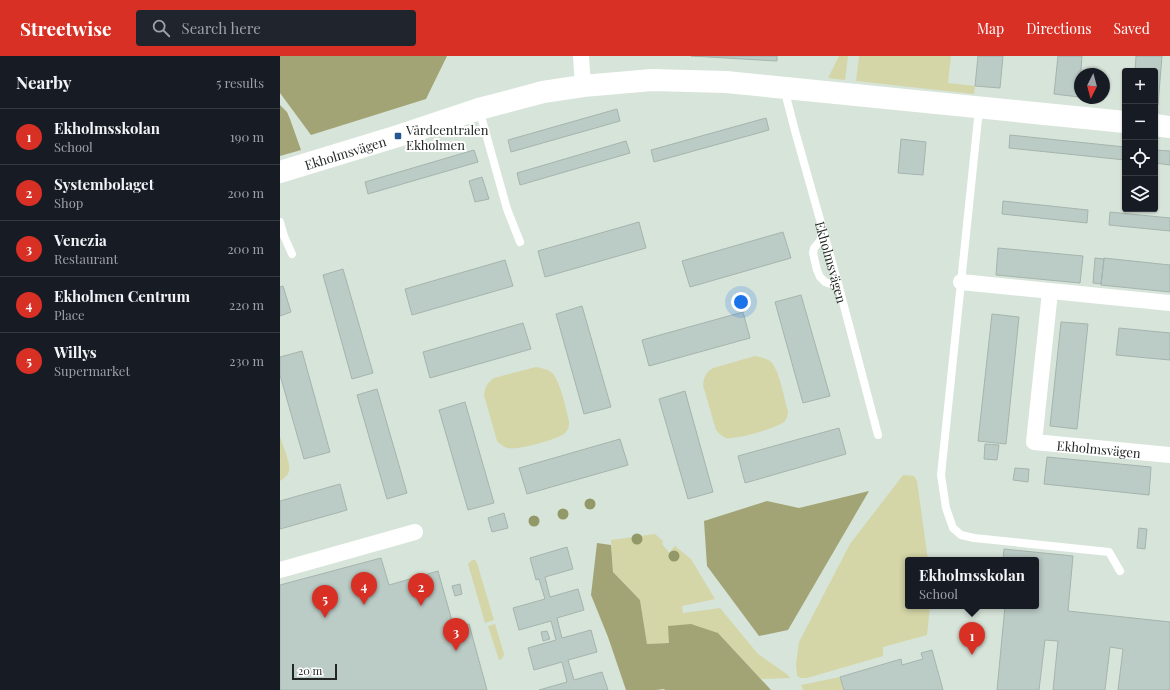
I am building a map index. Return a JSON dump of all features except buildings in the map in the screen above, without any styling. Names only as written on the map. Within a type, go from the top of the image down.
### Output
[{"type":"street","points":[[581,56],[583,86]]},
{"type":"street","name":"Ekholmsvägen","points":[[280,172],[398,136],[479,109],[542,92],[583,86],[652,80],[726,82],[1122,122]]},
{"type":"street","points":[[1158,125],[1170,127]]},
{"type":"street","points":[[961,282],[1170,303]]},
{"type":"street","name":"Ekholmsvägen","points":[[1050,292],[1034,442],[1170,456]]},
{"type":"street","points":[[280,570],[415,532]]},
{"type":"lane","name":"Ekholmsvägen","points":[[788,88],[787,100],[795,131],[839,287],[878,435]]},
{"type":"lane","points":[[980,107],[941,475],[946,508],[953,528],[961,535],[974,538],[1110,552],[1120,571]]},
{"type":"lane","points":[[479,109],[507,209],[520,242]]},
{"type":"lane","points":[[280,222],[292,254]]},
{"type":"lane","points":[[823,232],[820,241],[814,248],[813,252],[817,270],[820,277],[825,282],[839,287]]},
{"type":"green space","points":[[280,56],[447,56],[426,99],[311,135],[280,93]]},
{"type":"green space","points":[[839,56],[848,56],[845,80],[828,78]]},
{"type":"green space","points":[[859,56],[951,56],[948,83],[975,86],[974,94],[856,81]]},
{"type":"green space","points":[[280,105],[287,112],[301,150],[280,156]]},
{"type":"green space","points":[[755,356],[770,361],[776,370],[788,411],[786,420],[765,430],[738,437],[726,438],[716,430],[703,385],[705,377],[713,368]]},
{"type":"green space","points":[[536,367],[546,369],[551,372],[557,381],[569,421],[568,429],[565,433],[546,441],[519,448],[506,448],[497,441],[484,395],[486,387],[494,378]]},
{"type":"green space","points":[[280,436],[288,459],[289,471],[286,477],[280,481]]},
{"type":"green space","points":[[903,475],[914,476],[917,481],[928,557],[905,557],[905,609],[930,609],[927,635],[883,647],[883,656],[807,678],[801,678],[797,676],[796,664],[799,642],[850,544]]},
{"type":"green space","points":[[869,491],[788,630],[759,636],[707,566],[704,521],[767,501],[799,508]]},
{"type":"green space","points":[[655,534],[663,541],[662,544],[672,556],[671,550],[675,546],[691,559],[715,599],[682,606],[683,613],[720,608],[758,654],[790,678],[761,679],[718,633],[669,643],[647,644],[640,600],[613,572],[611,540]]},
{"type":"green space","points":[[597,543],[611,545],[613,572],[640,600],[647,644],[669,643],[668,626],[691,624],[718,633],[771,690],[626,690],[608,637],[591,595]]},
{"type":"green space","points":[[472,560],[475,560],[477,563],[494,620],[485,623],[468,564]]},
{"type":"green space","points":[[495,624],[504,654],[502,659],[499,660],[488,626]]},
{"type":"green space","points":[[840,677],[844,690],[803,690],[801,685]]},
{"type":"place","name":"Vårdcentralen Ekholmen","points":[[398,136]]},
{"type":"place","name":"Ekholmen Centrum","points":[[364,605]]},
{"type":"place","name":"Systembolaget","points":[[421,606]]},
{"type":"place","name":"Willys","points":[[325,618]]},
{"type":"place","name":"Venezia","points":[[456,651]]},
{"type":"place","name":"Ekholmsskolan","points":[[972,655]]}]
